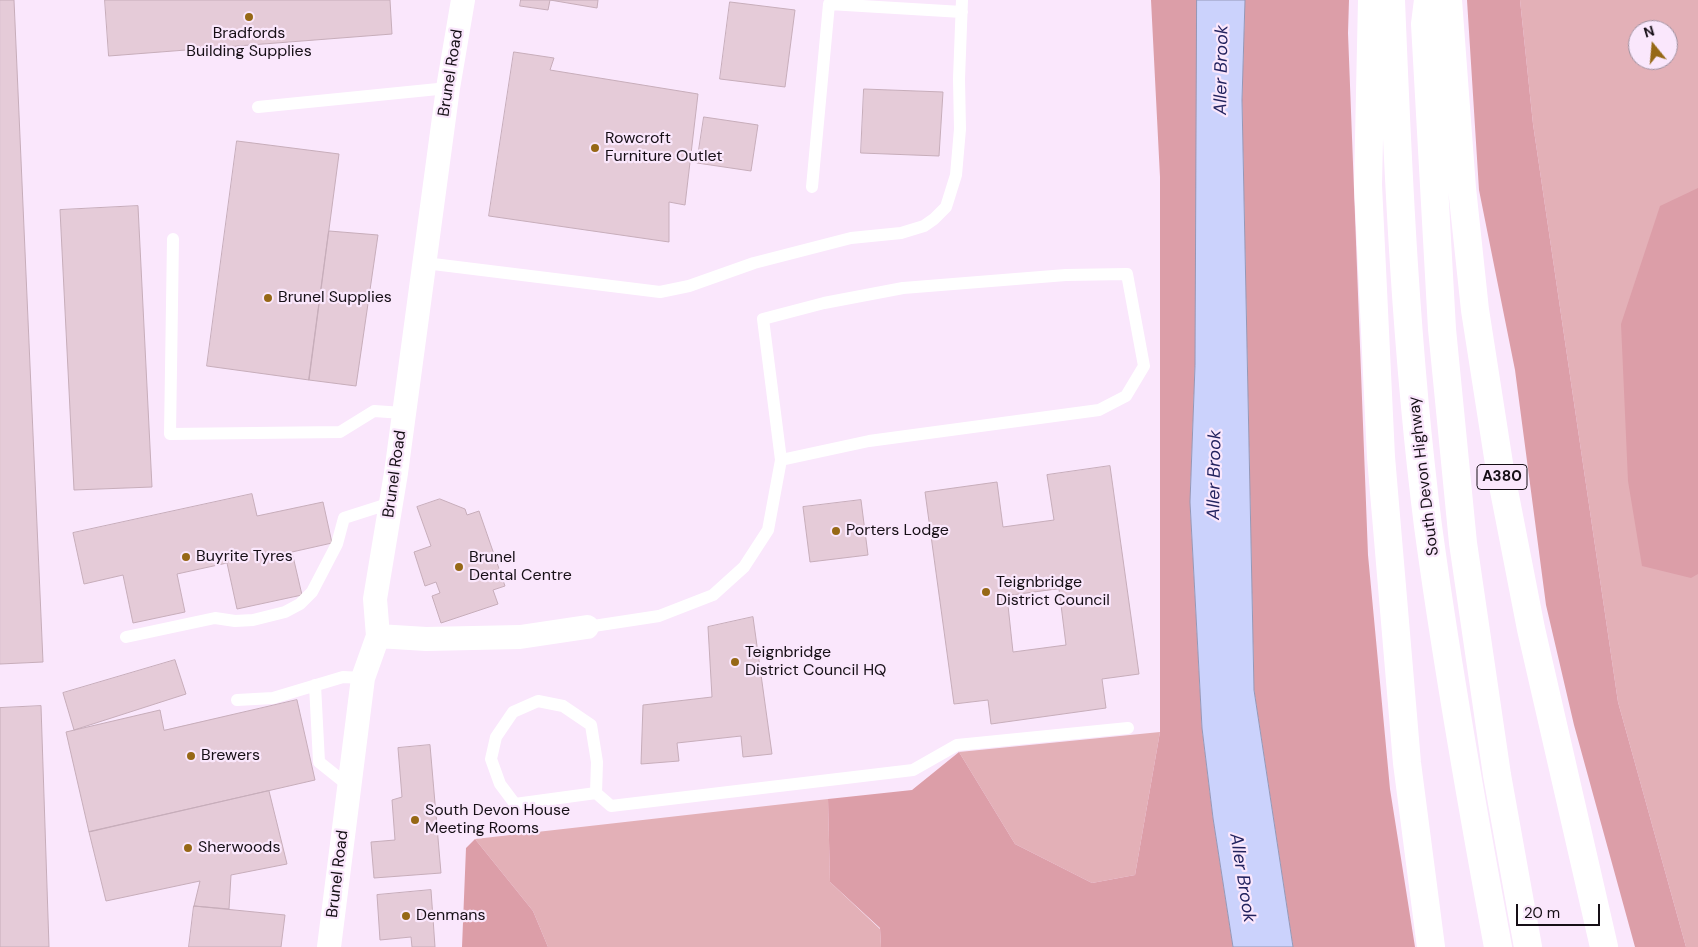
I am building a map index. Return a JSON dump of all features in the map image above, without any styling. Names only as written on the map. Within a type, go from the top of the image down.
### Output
[{"type":"highway","points":[[1372,0],[1368,185],[1381,457],[1407,763],[1430,947]]},
{"type":"highway","name":"South Devon Highway","points":[[1391,0],[1396,125],[1412,376],[1428,526],[1468,786],[1498,947]]},
{"type":"highway","name":"South Devon Highway","points":[[1428,0],[1425,24],[1442,329],[1463,543],[1497,775],[1528,947]]},
{"type":"highway","name":"A380","points":[[1448,0],[1462,188],[1475,310],[1500,470],[1531,629],[1604,947]]},
{"type":"street","name":"Brunel Road","points":[[329,947],[363,678],[378,636],[375,599],[391,503],[448,88],[463,0]]},
{"type":"street","points":[[378,636],[426,639],[512,637],[587,627]]},
{"type":"lane","points":[[425,263],[660,292],[689,286],[754,263],[851,238],[901,233],[924,226],[946,207],[956,175],[960,128],[962,6],[829,4],[812,187]]},
{"type":"lane","points":[[258,107],[448,88]]},
{"type":"lane","points":[[173,239],[170,434],[340,432],[374,411],[403,413]]},
{"type":"lane","points":[[587,627],[659,616],[713,595],[744,568],[768,530],[781,460],[763,319],[824,303],[903,288],[1066,275],[1127,274],[1144,366],[1126,396],[1099,410],[869,441],[781,460]]},
{"type":"lane","points":[[126,636],[216,618],[235,621],[285,612],[300,604],[312,592],[337,544],[344,518],[391,503]]},
{"type":"lane","points":[[237,700],[273,698],[343,677],[363,678]]},
{"type":"lane","points":[[316,685],[319,762],[349,786]]},
{"type":"lane","points":[[596,793],[597,762],[591,725],[563,706],[538,701],[513,712],[496,737],[491,759],[500,784],[515,804],[596,793],[611,806],[913,770],[957,745],[1128,728]]},
{"type":"shaded area","points":[[1151,0],[1197,0],[1195,366],[1190,502],[1202,728],[1213,818],[1233,947],[881,947],[880,928],[830,882],[828,799],[912,790],[959,752],[1015,844],[1092,883],[1135,875],[1160,732],[1160,177]]},
{"type":"shaded area","points":[[1245,0],[1349,0],[1348,33],[1368,555],[1390,789],[1415,947],[1293,947],[1254,690],[1242,100]]},
{"type":"shaded area","points":[[1467,0],[1520,0],[1533,124],[1618,702],[1686,947],[1635,947],[1574,725],[1546,605],[1515,370],[1479,190]]},
{"type":"shaded area","points":[[1520,0],[1698,0],[1698,947],[1686,947],[1618,702],[1533,124]]},
{"type":"shaded area","points":[[1698,188],[1698,574],[1691,578],[1642,566],[1628,481],[1621,324],[1660,206]]},
{"type":"shaded area","points":[[1160,732],[1135,875],[1092,883],[1015,844],[959,752]]},
{"type":"shaded area","points":[[828,799],[830,882],[880,929],[881,947],[548,947],[533,911],[475,839]]},
{"type":"shaded area","points":[[475,839],[533,911],[548,947],[462,947],[466,848]]},
{"type":"water","name":"Aller Brook","points":[[1197,0],[1245,0],[1242,100],[1254,690],[1293,947],[1233,947],[1213,818],[1202,728],[1190,502],[1195,366]]},
{"type":"building","points":[[0,0],[14,0],[43,662],[0,664]]},
{"type":"building","name":"Bradfords Building Supplies","points":[[105,0],[390,0],[392,34],[109,56]]},
{"type":"building","points":[[521,0],[550,0],[548,10],[520,6]]},
{"type":"building","points":[[550,0],[598,0],[597,8]]},
{"type":"building","points":[[730,2],[795,10],[785,87],[720,79]]},
{"type":"building","name":"Rowcroft Furniture Outlet","points":[[514,52],[554,58],[550,70],[698,94],[685,205],[669,202],[669,242],[489,216]]},
{"type":"building","points":[[864,89],[943,92],[939,156],[861,153]]},
{"type":"building","points":[[704,117],[758,125],[751,171],[697,163]]},
{"type":"building","name":"Brunel Supplies","points":[[237,141],[339,154],[309,380],[207,366]]},
{"type":"building","points":[[138,206],[152,487],[74,490],[60,210]]},
{"type":"building","points":[[329,231],[378,235],[356,386],[309,380]]},
{"type":"building","name":"Teignbridge District Council","points":[[1110,466],[1139,674],[1102,679],[1106,708],[991,724],[988,700],[954,704],[925,492],[997,482],[1003,527],[1054,520],[1047,475]],"holes":[[[1059,589],[1066,645],[1013,652],[1007,596]]]},
{"type":"building","name":"Buyrite Tyres","points":[[252,494],[257,516],[323,502],[332,543],[292,552],[302,595],[237,609],[227,563],[177,574],[185,612],[133,623],[123,575],[84,584],[73,533]]},
{"type":"building","name":"Brunel Dental Centre","points":[[440,499],[465,509],[467,515],[479,511],[505,586],[493,590],[498,604],[441,623],[432,596],[440,593],[436,582],[425,586],[414,552],[431,546],[417,507]]},
{"type":"building","name":"Porters Lodge","points":[[861,500],[868,555],[810,562],[803,507]]},
{"type":"building","name":"Teignbridge District Council HQ","points":[[753,617],[772,754],[743,757],[741,736],[677,743],[679,761],[641,764],[643,705],[712,697],[708,627]]},
{"type":"building","points":[[175,660],[186,694],[74,730],[63,693]]},
{"type":"building","name":"Brewers","points":[[297,700],[315,780],[89,832],[66,732],[160,710],[164,730]]},
{"type":"building","points":[[41,706],[49,947],[0,947],[0,708]]},
{"type":"building","name":"South Devon House Meeting Rooms","points":[[430,745],[441,873],[374,878],[371,842],[395,840],[392,800],[402,797],[398,748]]},
{"type":"building","name":"Sherwoods","points":[[269,791],[287,864],[231,875],[229,909],[194,906],[200,881],[106,901],[89,832]]},
{"type":"building","name":"Denmans","points":[[431,890],[435,947],[412,947],[411,937],[380,940],[377,895]]},
{"type":"building","points":[[194,906],[285,915],[281,947],[189,947]]},
{"type":"place","name":"Bradfords Building Supplies","points":[[249,17]]},
{"type":"place","name":"Rowcroft Furniture Outlet","points":[[595,148]]},
{"type":"place","name":"Brunel Supplies","points":[[268,298]]},
{"type":"place","name":"Porters Lodge","points":[[836,531]]},
{"type":"place","name":"Buyrite Tyres","points":[[186,557]]},
{"type":"place","name":"Brunel Dental Centre","points":[[459,567]]},
{"type":"place","name":"Teignbridge District Council","points":[[986,592]]},
{"type":"place","name":"Teignbridge District Council HQ","points":[[735,662]]},
{"type":"place","name":"Brewers","points":[[191,756]]},
{"type":"place","name":"South Devon House Meeting Rooms","points":[[415,820]]},
{"type":"place","name":"Sherwoods","points":[[188,848]]},
{"type":"place","name":"Denmans","points":[[406,916]]}]
